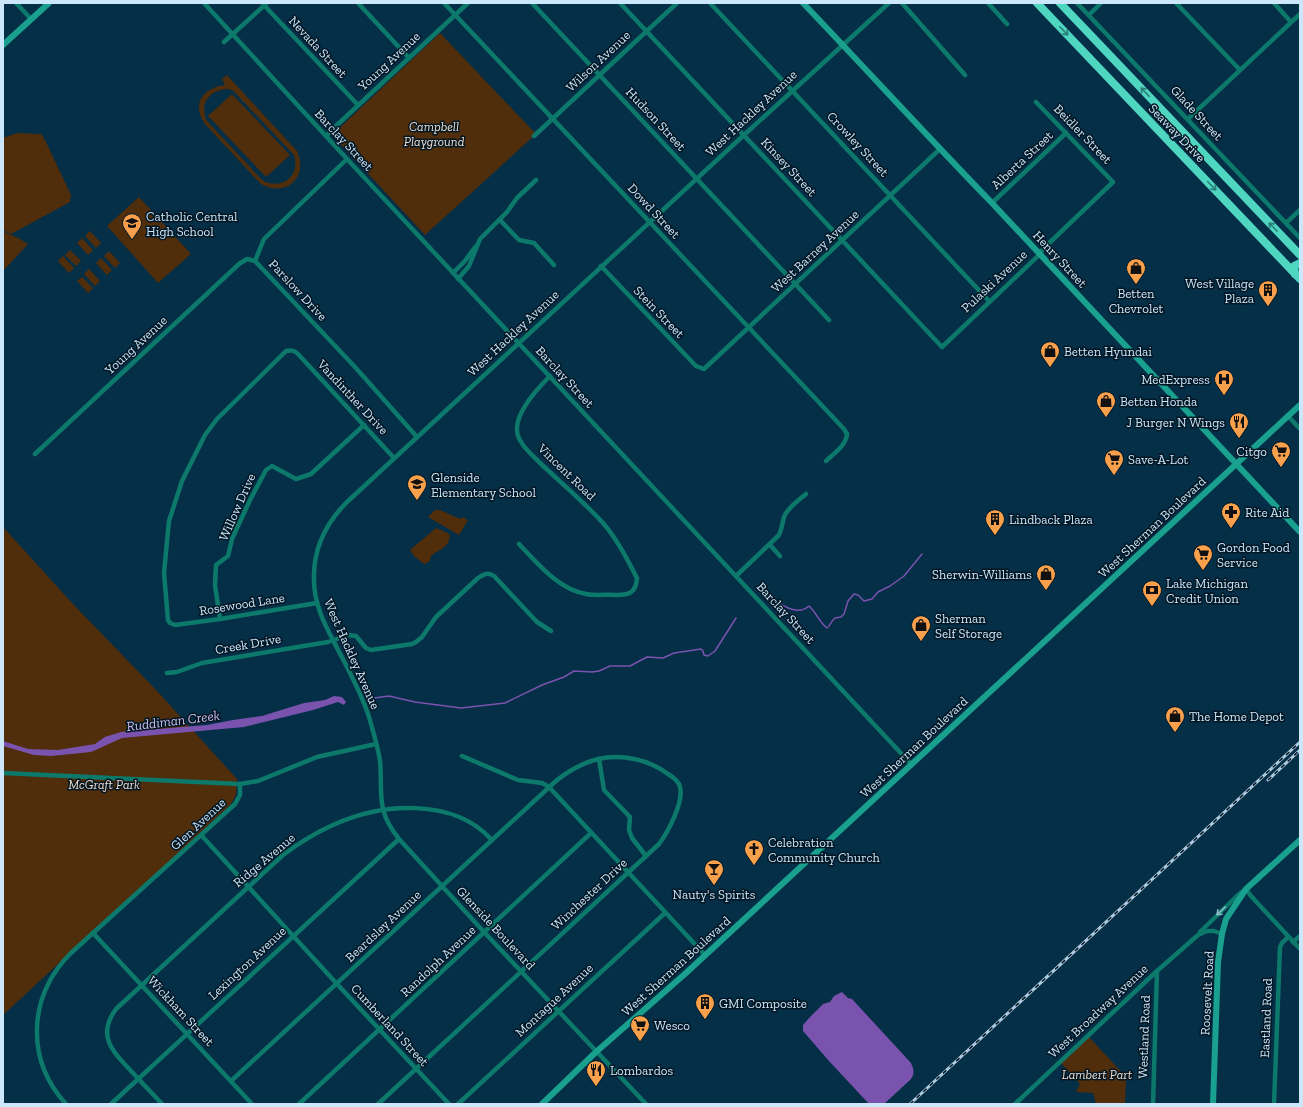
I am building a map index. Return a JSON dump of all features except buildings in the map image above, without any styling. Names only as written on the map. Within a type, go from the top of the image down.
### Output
[{"type":"highway","name":"Seaway Drive","points":[[1037,3],[1298,277]]},
{"type":"highway","name":"Seaway Drive","points":[[1060,3],[1300,255]]},
{"type":"highway","points":[[1298,277],[1294,266],[1300,263]]},
{"type":"main road","points":[[3,45],[49,3]]},
{"type":"main road","name":"Henry Street","points":[[803,3],[1300,532]]},
{"type":"main road","name":"West Sherman Boulevard","points":[[542,1104],[596,1052],[705,955],[1300,405]]},
{"type":"main road","name":"West Broadway Avenue","points":[[1246,889],[1300,840]]},
{"type":"main road","name":"Roosevelt Road","points":[[1213,1104],[1218,962],[1222,934],[1226,919],[1246,889]]},
{"type":"street","points":[[16,3],[31,19]]},
{"type":"street","name":"Barclay Street","points":[[204,3],[458,279],[911,764]]},
{"type":"street","points":[[358,3],[409,58]]},
{"type":"street","name":"Dowd Street","points":[[444,3],[847,434],[847,440],[840,449],[826,461]]},
{"type":"street","name":"Young Avenue","points":[[326,136],[468,3]]},
{"type":"street","name":"Hudson Street","points":[[532,3],[829,320]]},
{"type":"street","name":"Kinsey Street","points":[[620,3],[942,347]]},
{"type":"street","name":"Wilson Avenue","points":[[534,136],[677,3]]},
{"type":"street","name":"Crowley Street","points":[[710,3],[989,301]]},
{"type":"street","name":"West Hackley Avenue","points":[[376,744],[362,698],[323,621],[314,588],[314,572],[317,553],[323,535],[329,524],[341,508],[417,436],[889,3]]},
{"type":"street","points":[[902,3],[965,75]]},
{"type":"street","points":[[988,3],[1007,24]]},
{"type":"street","name":"Glade Street","points":[[1077,3],[1300,238]]},
{"type":"street","points":[[1089,15],[1101,3]]},
{"type":"street","points":[[1176,3],[1240,70]]},
{"type":"street","points":[[1274,3],[1292,22]]},
{"type":"street","points":[[224,42],[264,4]]},
{"type":"street","name":"Nevada Street","points":[[264,4],[358,105]]},
{"type":"street","points":[[1188,119],[1300,14]]},
{"type":"street","name":"Beidler Street","points":[[1036,102],[1114,182]]},
{"type":"street","name":"Alberta Street","points":[[992,203],[1066,133]]},
{"type":"street","name":"West Barney Avenue","points":[[704,369],[940,149]]},
{"type":"street","name":"Parslow Drive","points":[[347,159],[264,239],[255,261],[355,367],[417,436]]},
{"type":"street","points":[[453,273],[464,262],[486,233],[500,220],[517,198],[536,180]]},
{"type":"street","name":"Pulaski Avenue","points":[[942,347],[1114,182]]},
{"type":"street","points":[[1286,223],[1300,210]]},
{"type":"street","points":[[500,220],[519,240],[534,243],[554,265]]},
{"type":"street","points":[[458,279],[468,266],[477,244]]},
{"type":"street","name":"Young Avenue","points":[[35,454],[239,264],[247,259],[255,261]]},
{"type":"street","name":"Stein Street","points":[[601,266],[696,366],[704,369]]},
{"type":"street","name":"Vandinther Drive","points":[[170,623],[168,620],[164,573],[169,521],[182,480],[205,435],[217,419],[286,351],[295,351],[394,458]]},
{"type":"street","name":"Vincent Road","points":[[518,544],[548,575],[573,591],[587,594],[622,595],[632,592],[636,583],[637,578],[622,550],[603,524],[534,457],[518,437],[518,422],[522,412],[536,391],[550,376]]},
{"type":"street","points":[[1288,416],[1300,429]]},
{"type":"street","name":"Willow Drive","points":[[220,619],[216,586],[216,564],[228,556],[232,539],[266,470],[272,466],[296,479],[311,474],[364,425]]},
{"type":"street","points":[[736,576],[779,536],[782,530],[784,516],[787,511],[806,494]]},
{"type":"street","points":[[770,545],[780,556]]},
{"type":"street","name":"Creek Drive","points":[[167,673],[177,672],[202,663],[333,641],[348,635],[356,636],[366,648],[371,650],[412,644],[422,637],[436,617],[478,578],[488,573],[494,576],[537,622],[551,631]]},
{"type":"street","name":"Rosewood Lane","points":[[170,623],[174,625],[220,619],[317,602]]},
{"type":"street","points":[[3,773],[240,784],[258,781],[317,757],[376,744]]},
{"type":"street","name":"Glenside Boulevard","points":[[376,744],[380,761],[380,794],[383,811],[390,828],[521,972],[646,1104]]},
{"type":"street","points":[[462,756],[518,780],[542,783],[549,787],[705,955]]},
{"type":"street","name":"Winchester Drive","points":[[378,1104],[662,840],[675,816],[681,792],[680,785],[674,778],[649,763],[636,759],[614,757],[598,759],[582,764],[568,771],[549,787]]},
{"type":"street","points":[[598,759],[604,790],[630,817],[629,830],[632,838],[646,856]]},
{"type":"street","name":"Glen Avenue","points":[[66,1104],[54,1090],[43,1068],[37,1044],[37,1018],[47,986],[63,961],[93,932],[202,836],[235,804],[240,795],[240,784]]},
{"type":"street","name":"Beardsley Avenue","points":[[231,1082],[549,787]]},
{"type":"street","name":"Ridge Avenue","points":[[162,1104],[112,1050],[106,1032],[111,1015],[283,855],[306,838],[343,821],[363,814],[411,808],[445,811],[466,819],[476,825],[492,840]]},
{"type":"street","name":"Randolph Avenue","points":[[299,1104],[591,833]]},
{"type":"street","name":"Cumberland Street","points":[[202,836],[449,1104]]},
{"type":"street","name":"Lexington Avenue","points":[[111,1104],[399,839]]},
{"type":"street","points":[[1246,889],[1300,949]]},
{"type":"street","name":"West Broadway Avenue","points":[[1015,1104],[1246,889]]},
{"type":"street","name":"Montague Avenue","points":[[458,1104],[665,913]]},
{"type":"street","points":[[1198,935],[1207,931],[1214,931],[1222,934]]},
{"type":"street","name":"Wickham Street","points":[[93,932],[252,1104]]},
{"type":"street","points":[[1293,942],[1300,936]]},
{"type":"street","name":"Eastland Road","points":[[1274,1104],[1280,947],[1288,937]]},
{"type":"street","name":"Westland Road","points":[[1153,1104],[1157,971]]},
{"type":"green space","name":"Campbell Playground","points":[[440,33],[536,134],[425,235],[332,135]]},
{"type":"green space","points":[[227,75],[297,151],[300,160],[300,169],[297,177],[287,187],[270,188],[261,184],[205,124],[201,117],[199,104],[205,93],[225,85],[222,79]],"holes":[[[227,89],[232,90],[294,155],[295,163],[292,175],[282,183],[269,183],[262,180],[207,121],[204,109],[207,99],[215,92]]]},
{"type":"green space","points":[[232,94],[290,155],[266,177],[208,116]]},
{"type":"green space","points":[[17,133],[41,134],[71,195],[70,202],[11,234],[3,230],[3,138]]},
{"type":"green space","points":[[139,197],[191,254],[158,283],[107,226]]},
{"type":"green space","points":[[3,231],[28,244],[3,271]]},
{"type":"green space","points":[[90,231],[101,243],[96,248],[85,236]]},
{"type":"green space","points":[[82,238],[93,250],[88,255],[77,243]]},
{"type":"green space","points":[[70,250],[81,261],[76,266],[65,255]]},
{"type":"green space","points":[[109,251],[120,263],[115,268],[104,256]]},
{"type":"green space","points":[[63,256],[74,268],[69,273],[58,261]]},
{"type":"green space","points":[[101,258],[112,270],[107,275],[96,263]]},
{"type":"green space","points":[[89,269],[100,281],[95,286],[84,274]]},
{"type":"green space","points":[[82,277],[93,288],[88,293],[77,281]]},
{"type":"green space","points":[[435,510],[440,510],[460,519],[462,517],[468,520],[459,535],[428,517]]},
{"type":"green space","name":"McGraft Park","points":[[3,527],[72,603],[157,691],[237,779],[236,795],[231,804],[3,1015]]},
{"type":"green space","points":[[436,528],[448,533],[450,536],[449,540],[445,546],[431,556],[429,562],[424,564],[415,557],[410,550]]},
{"type":"green space","name":"Lambert Part","points":[[1088,1036],[1126,1077],[1125,1104],[1096,1104],[1093,1093],[1076,1092],[1080,1084],[1060,1062]]},
{"type":"shaded area","points":[[334,696],[342,697],[346,702],[344,705],[338,702],[313,710],[244,727],[122,738],[91,752],[51,756],[34,755],[3,746],[3,741],[28,749],[58,750],[95,744],[105,737],[121,732],[207,725],[262,716],[304,703],[325,700]]},
{"type":"shaded area","points":[[842,992],[848,998],[852,999],[912,1065],[914,1072],[912,1078],[884,1104],[869,1104],[803,1031],[803,1025],[823,1004],[830,1002],[834,996]]},
{"type":"waterway","name":"Ruddiman Creek","points":[[769,598],[794,610],[804,609],[809,606],[827,628],[835,618],[841,617],[844,614],[848,601],[854,594],[858,595],[864,601],[872,599],[878,592],[904,576],[922,554]]},
{"type":"waterway","name":"Ruddiman Creek","points":[[367,699],[389,696],[415,702],[461,708],[505,703],[542,685],[564,677],[574,671],[592,672],[599,671],[610,666],[630,666],[647,657],[663,658],[674,653],[701,649],[704,655],[708,656],[715,651],[736,618]]},
{"type":"railway","points":[[910,1104],[1300,742]]},
{"type":"railway","points":[[1268,780],[1300,750]]},
{"type":"place","name":"Catholic Central High School","points":[[132,240]]},
{"type":"place","name":"Betten Chevrolet","points":[[1136,285]]},
{"type":"place","name":"West Village Plaza","points":[[1268,307]]},
{"type":"place","name":"Betten Hyundai","points":[[1050,368]]},
{"type":"place","name":"MedExpress","points":[[1224,396]]},
{"type":"place","name":"Betten Honda","points":[[1106,418]]},
{"type":"place","name":"J Burger N Wings","points":[[1239,439]]},
{"type":"place","name":"Citgo","points":[[1281,468]]},
{"type":"place","name":"Save-A-Lot","points":[[1114,476]]},
{"type":"place","name":"Glenside Elementary School","points":[[417,501]]},
{"type":"place","name":"Rite Aid","points":[[1231,529]]},
{"type":"place","name":"Lindback Plaza","points":[[995,536]]},
{"type":"place","name":"Gordon Food Service","points":[[1203,571]]},
{"type":"place","name":"Sherwin-Williams","points":[[1046,591]]},
{"type":"place","name":"Lake Michigan Credit Union","points":[[1152,607]]},
{"type":"place","name":"Sherman Self Storage","points":[[921,642]]},
{"type":"place","name":"The Home Depot","points":[[1175,733]]},
{"type":"place","name":"Celebration Community Church","points":[[754,866]]},
{"type":"place","name":"Nauty's Spirits","points":[[714,886]]},
{"type":"place","name":"GMI Composite","points":[[705,1020]]},
{"type":"place","name":"Wesco","points":[[640,1042]]},
{"type":"place","name":"Lombardos","points":[[596,1087]]}]
